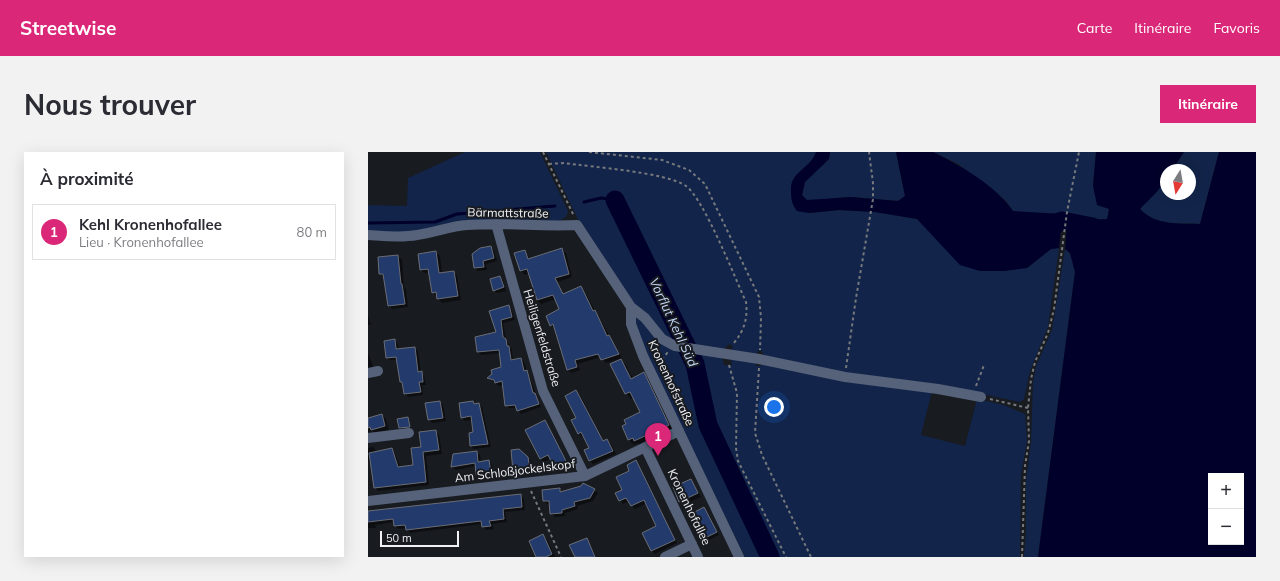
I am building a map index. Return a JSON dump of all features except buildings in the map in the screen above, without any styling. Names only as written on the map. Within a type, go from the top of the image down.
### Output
[{"type":"street","name":"Heiligenfeldstraße","points":[[496,224],[543,391],[585,476]]},
{"type":"street","name":"Bärmattstraße","points":[[368,235],[416,236],[463,225],[577,225]]},
{"type":"street","points":[[577,225],[632,307],[645,318],[662,339],[678,347],[760,360],[845,377],[977,396]]},
{"type":"street","name":"Kronenhofstraße","points":[[632,307],[631,324],[650,370],[739,557]]},
{"type":"street","name":"Am Schloßjockelskopf","points":[[368,500],[585,476],[680,432]]},
{"type":"street","points":[[368,438],[409,433]]},
{"type":"street","name":"Kronenhofallee","points":[[645,447],[698,557]]},
{"type":"street","points":[[665,557],[692,544]]},
{"type":"path","points":[[543,152],[570,206],[577,225]]},
{"type":"path","points":[[589,152],[662,160],[689,170],[705,184],[759,297],[761,318],[760,360],[755,433],[762,455],[811,557]]},
{"type":"path","points":[[845,377],[856,298],[873,199],[873,183],[869,152]]},
{"type":"path","points":[[1022,557],[1025,466],[1029,440],[1028,408],[1031,379],[1035,362],[1048,332],[1054,309],[1067,212],[1079,152]]},
{"type":"path","points":[[549,164],[564,163],[662,177],[680,182],[688,187],[703,208],[746,302],[747,314],[745,327],[740,337],[725,354],[737,394],[736,448],[738,461],[786,557]]},
{"type":"path","points":[[650,370],[678,347]]},
{"type":"path","points":[[984,365],[977,396],[1028,408]]},
{"type":"path","points":[[527,483],[561,557]]},
{"type":"shaded area","points":[[465,152],[540,152],[568,211],[566,217],[559,221],[393,233],[368,232],[368,205],[407,206],[408,178]]},
{"type":"shaded area","points":[[546,152],[816,152],[814,160],[794,177],[809,213],[839,210],[875,212],[917,219],[960,264],[1027,268],[1051,249],[1059,248],[1048,327],[1030,371],[1024,399],[1020,402],[933,384],[856,375],[764,357],[762,351],[758,351],[755,356],[731,352],[733,346],[729,344],[723,350],[722,357],[724,365],[732,365],[731,359],[755,362],[756,366],[761,366],[762,363],[932,391],[921,435],[965,446],[977,399],[1004,405],[1025,414],[1027,441],[1021,475],[1020,557],[745,557],[646,356],[634,326],[636,316],[667,339],[634,305],[580,224]]},
{"type":"shaded area","points":[[816,152],[830,152],[829,159],[805,182],[802,195],[807,200],[851,197],[898,201],[905,196],[896,152],[933,152],[977,177],[997,193],[1013,211],[1063,214],[1059,248],[1051,249],[1027,268],[1004,271],[980,271],[960,265],[917,219],[875,212],[839,210],[809,213],[797,211],[792,199],[792,184],[797,174],[810,162]]},
{"type":"shaded area","points":[[830,152],[896,152],[905,196],[898,201],[851,197],[807,201],[802,195],[805,182],[829,159]]},
{"type":"shaded area","points":[[933,152],[1096,152],[1093,186],[1109,209],[1108,219],[1080,220],[1068,214],[1034,214],[1013,211],[1005,200],[958,164]]},
{"type":"shaded area","points":[[1096,152],[1184,152],[1176,164],[1160,164],[1160,188],[1140,209],[1146,214],[1160,221],[1200,224],[1219,152],[1256,152],[1256,557],[1038,557],[1075,272],[1070,253],[1065,249],[1068,214],[1080,220],[1107,219],[1109,209],[1097,205],[1093,186]]},
{"type":"shaded area","points":[[1184,152],[1219,152],[1200,224],[1160,221],[1146,214],[1140,209],[1160,187],[1160,200],[1196,200],[1196,164],[1176,164]]},
{"type":"shaded area","points":[[1065,249],[1070,253],[1075,272],[1038,557],[1024,557],[1026,531],[1026,479],[1031,442],[1033,382],[1036,366],[1052,330]]},
{"type":"waterway","points":[[584,202],[601,198],[615,200]]},
{"type":"waterway","name":"Vorflut Kehl Süd","points":[[615,200],[695,364],[708,425],[770,557]]},
{"type":"waterway","points":[[368,223],[435,222],[457,214],[555,206]]},
{"type":"waterway","points":[[1038,231],[1062,221],[1093,227]]},
{"type":"place","name":"Kehl Kronenhofallee","points":[[658,456]]}]
